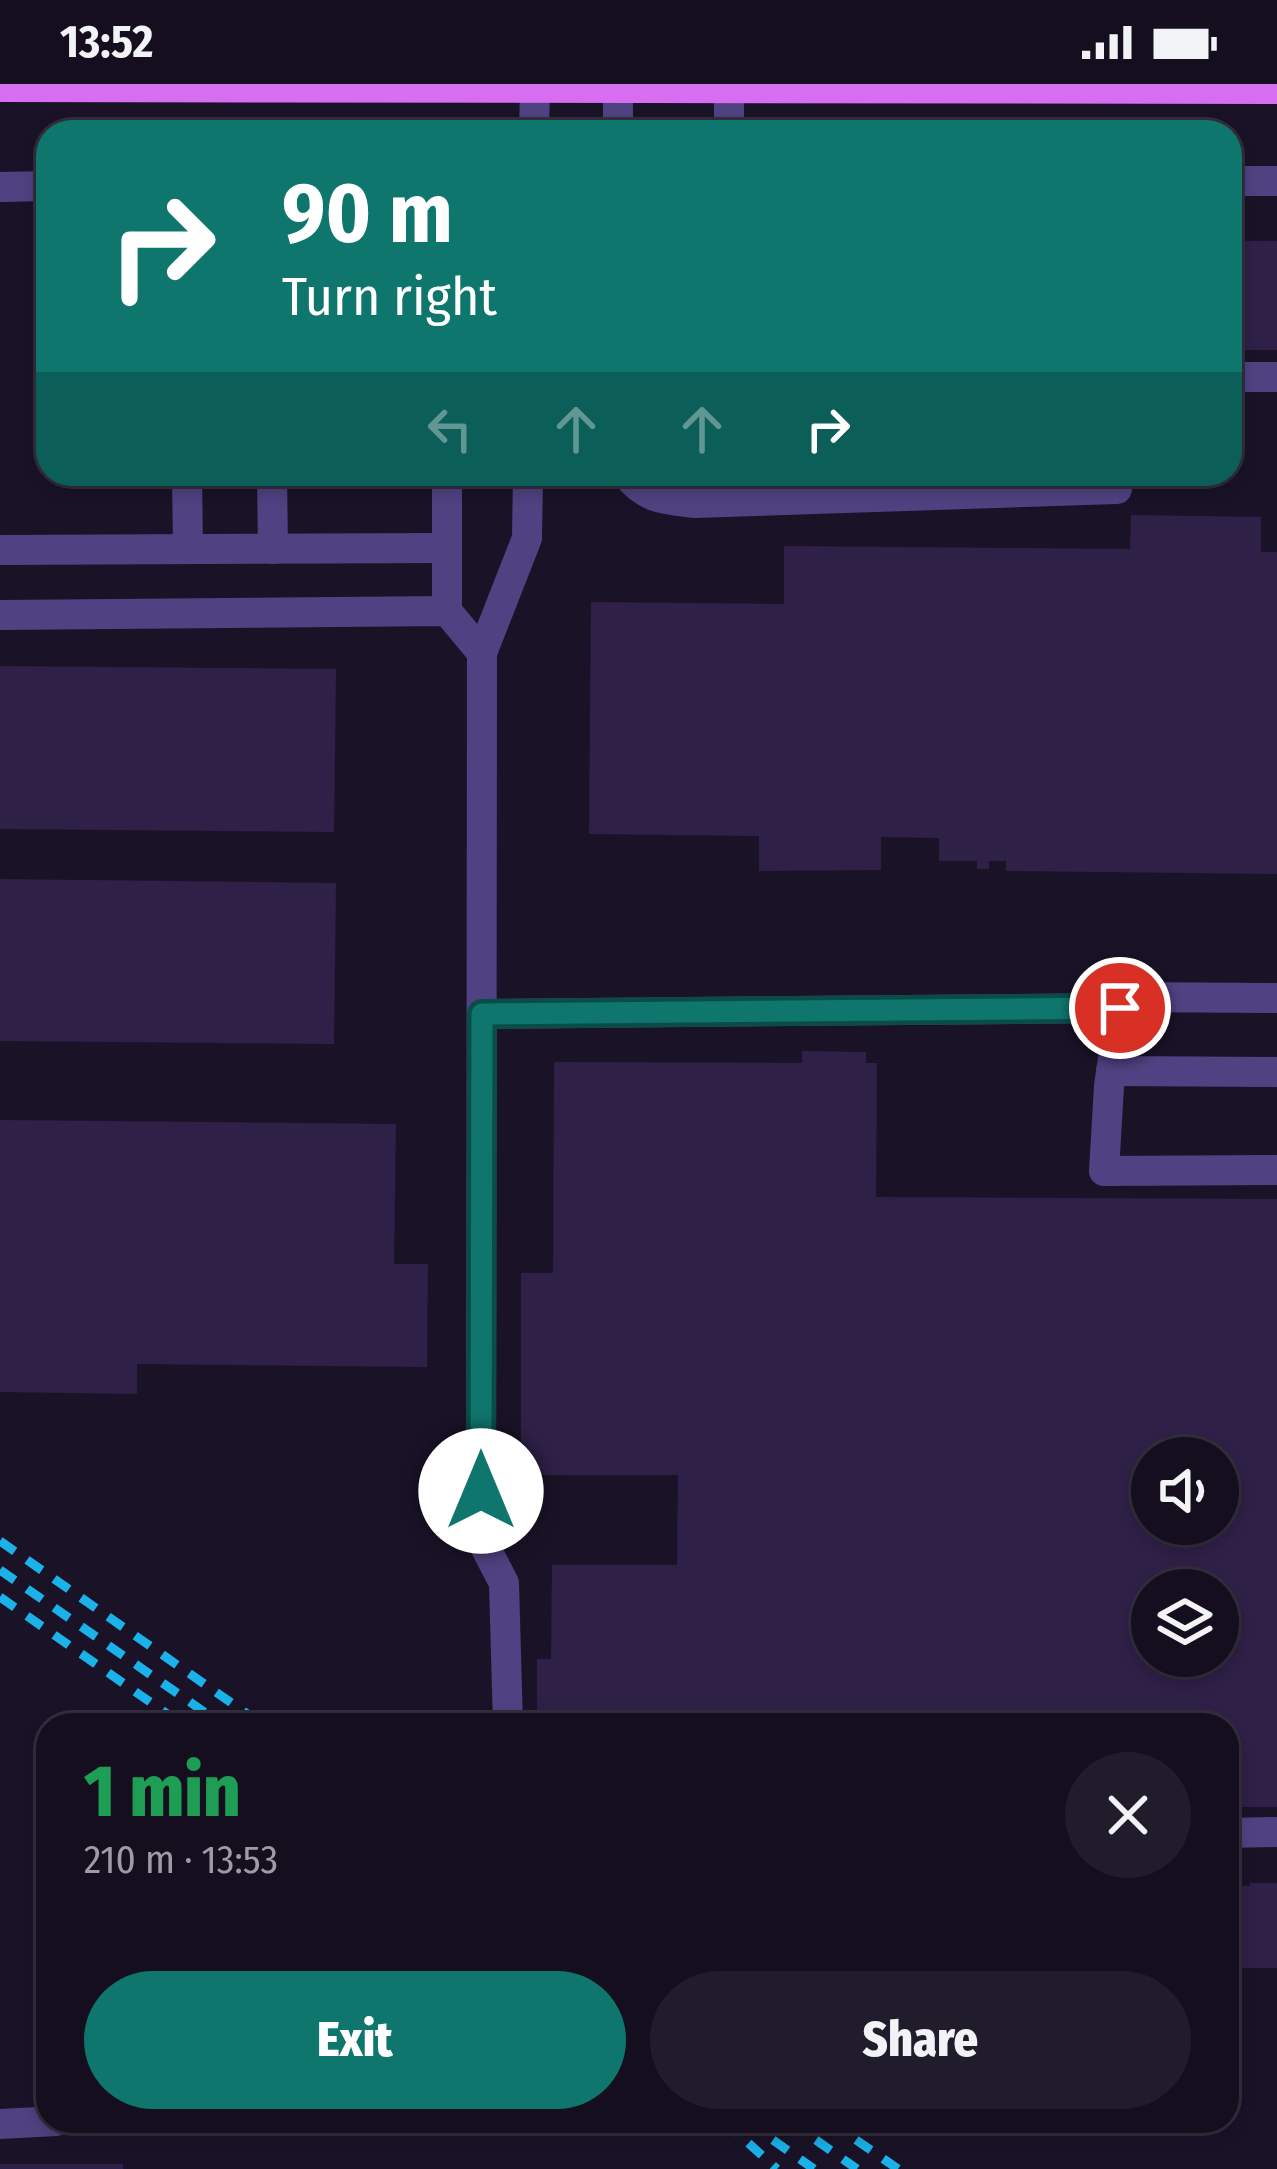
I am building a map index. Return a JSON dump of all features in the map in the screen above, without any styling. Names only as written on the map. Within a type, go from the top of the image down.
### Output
[{"type":"main road","points":[[0,87],[1277,89]]},
{"type":"lane","points":[[534,120],[535,89]]},
{"type":"lane","points":[[618,89],[618,120]]},
{"type":"lane","points":[[729,89],[729,120]]},
{"type":"lane","points":[[1242,181],[1277,181]]},
{"type":"lane","points":[[0,187],[36,186]]},
{"type":"lane","points":[[1242,377],[1277,377]]},
{"type":"lane","points":[[187,486],[188,549]]},
{"type":"lane","points":[[272,486],[273,549]]},
{"type":"lane","points":[[447,486],[447,611],[482,653]]},
{"type":"lane","points":[[508,1713],[504,1583],[481,1539],[482,653],[527,538],[528,486]]},
{"type":"lane","points":[[636,486],[655,498],[695,503],[1117,490]]},
{"type":"lane","points":[[0,550],[447,548]]},
{"type":"lane","points":[[0,615],[447,611]]},
{"type":"lane","points":[[1277,998],[1122,997],[1103,1171],[1277,1170]]},
{"type":"lane","points":[[482,1014],[1120,1008]]},
{"type":"lane","points":[[1111,1071],[1277,1072]]},
{"type":"lane","points":[[1239,1833],[1277,1832]]},
{"type":"lane","points":[[0,2123],[36,2122]]},
{"type":"building","points":[[1242,241],[1277,241],[1277,350],[1242,350]]},
{"type":"building","points":[[1131,515],[1261,517],[1261,552],[1277,552],[1277,874],[1006,871],[1006,861],[989,861],[989,869],[977,869],[977,861],[939,861],[939,838],[881,837],[881,870],[759,871],[759,836],[589,834],[591,602],[784,604],[784,546],[1130,549]]},
{"type":"building","points":[[0,666],[336,669],[334,832],[0,829]]},
{"type":"building","points":[[0,879],[336,883],[334,1044],[0,1041]]},
{"type":"building","points":[[802,1051],[866,1052],[866,1063],[877,1063],[876,1197],[1277,1199],[1277,1807],[1239,1807],[1239,1713],[537,1713],[537,1659],[551,1659],[552,1565],[677,1565],[678,1475],[521,1475],[521,1273],[553,1273],[554,1062],[802,1063]]},
{"type":"building","points":[[0,1120],[396,1124],[394,1264],[428,1264],[427,1367],[137,1364],[137,1394],[0,1392]]},
{"type":"building","points":[[1277,1883],[1277,1968],[1239,1968],[1239,1886]]},
{"type":"building","points":[[0,2164],[123,2164],[123,2169],[0,2169]]},
{"type":"railway","points":[[0,1541],[246,1713]]},
{"type":"railway","points":[[0,1570],[206,1713]]},
{"type":"railway","points":[[0,1597],[166,1713]]},
{"type":"railway","points":[[737,2133],[777,2169]]},
{"type":"railway","points":[[763,2133],[814,2169]]},
{"type":"railway","points":[[806,2133],[857,2169]]},
{"type":"railway","points":[[846,2133],[898,2169]]},
{"type":"route","points":[[481,1491],[482,1014],[1120,1008]]}]
